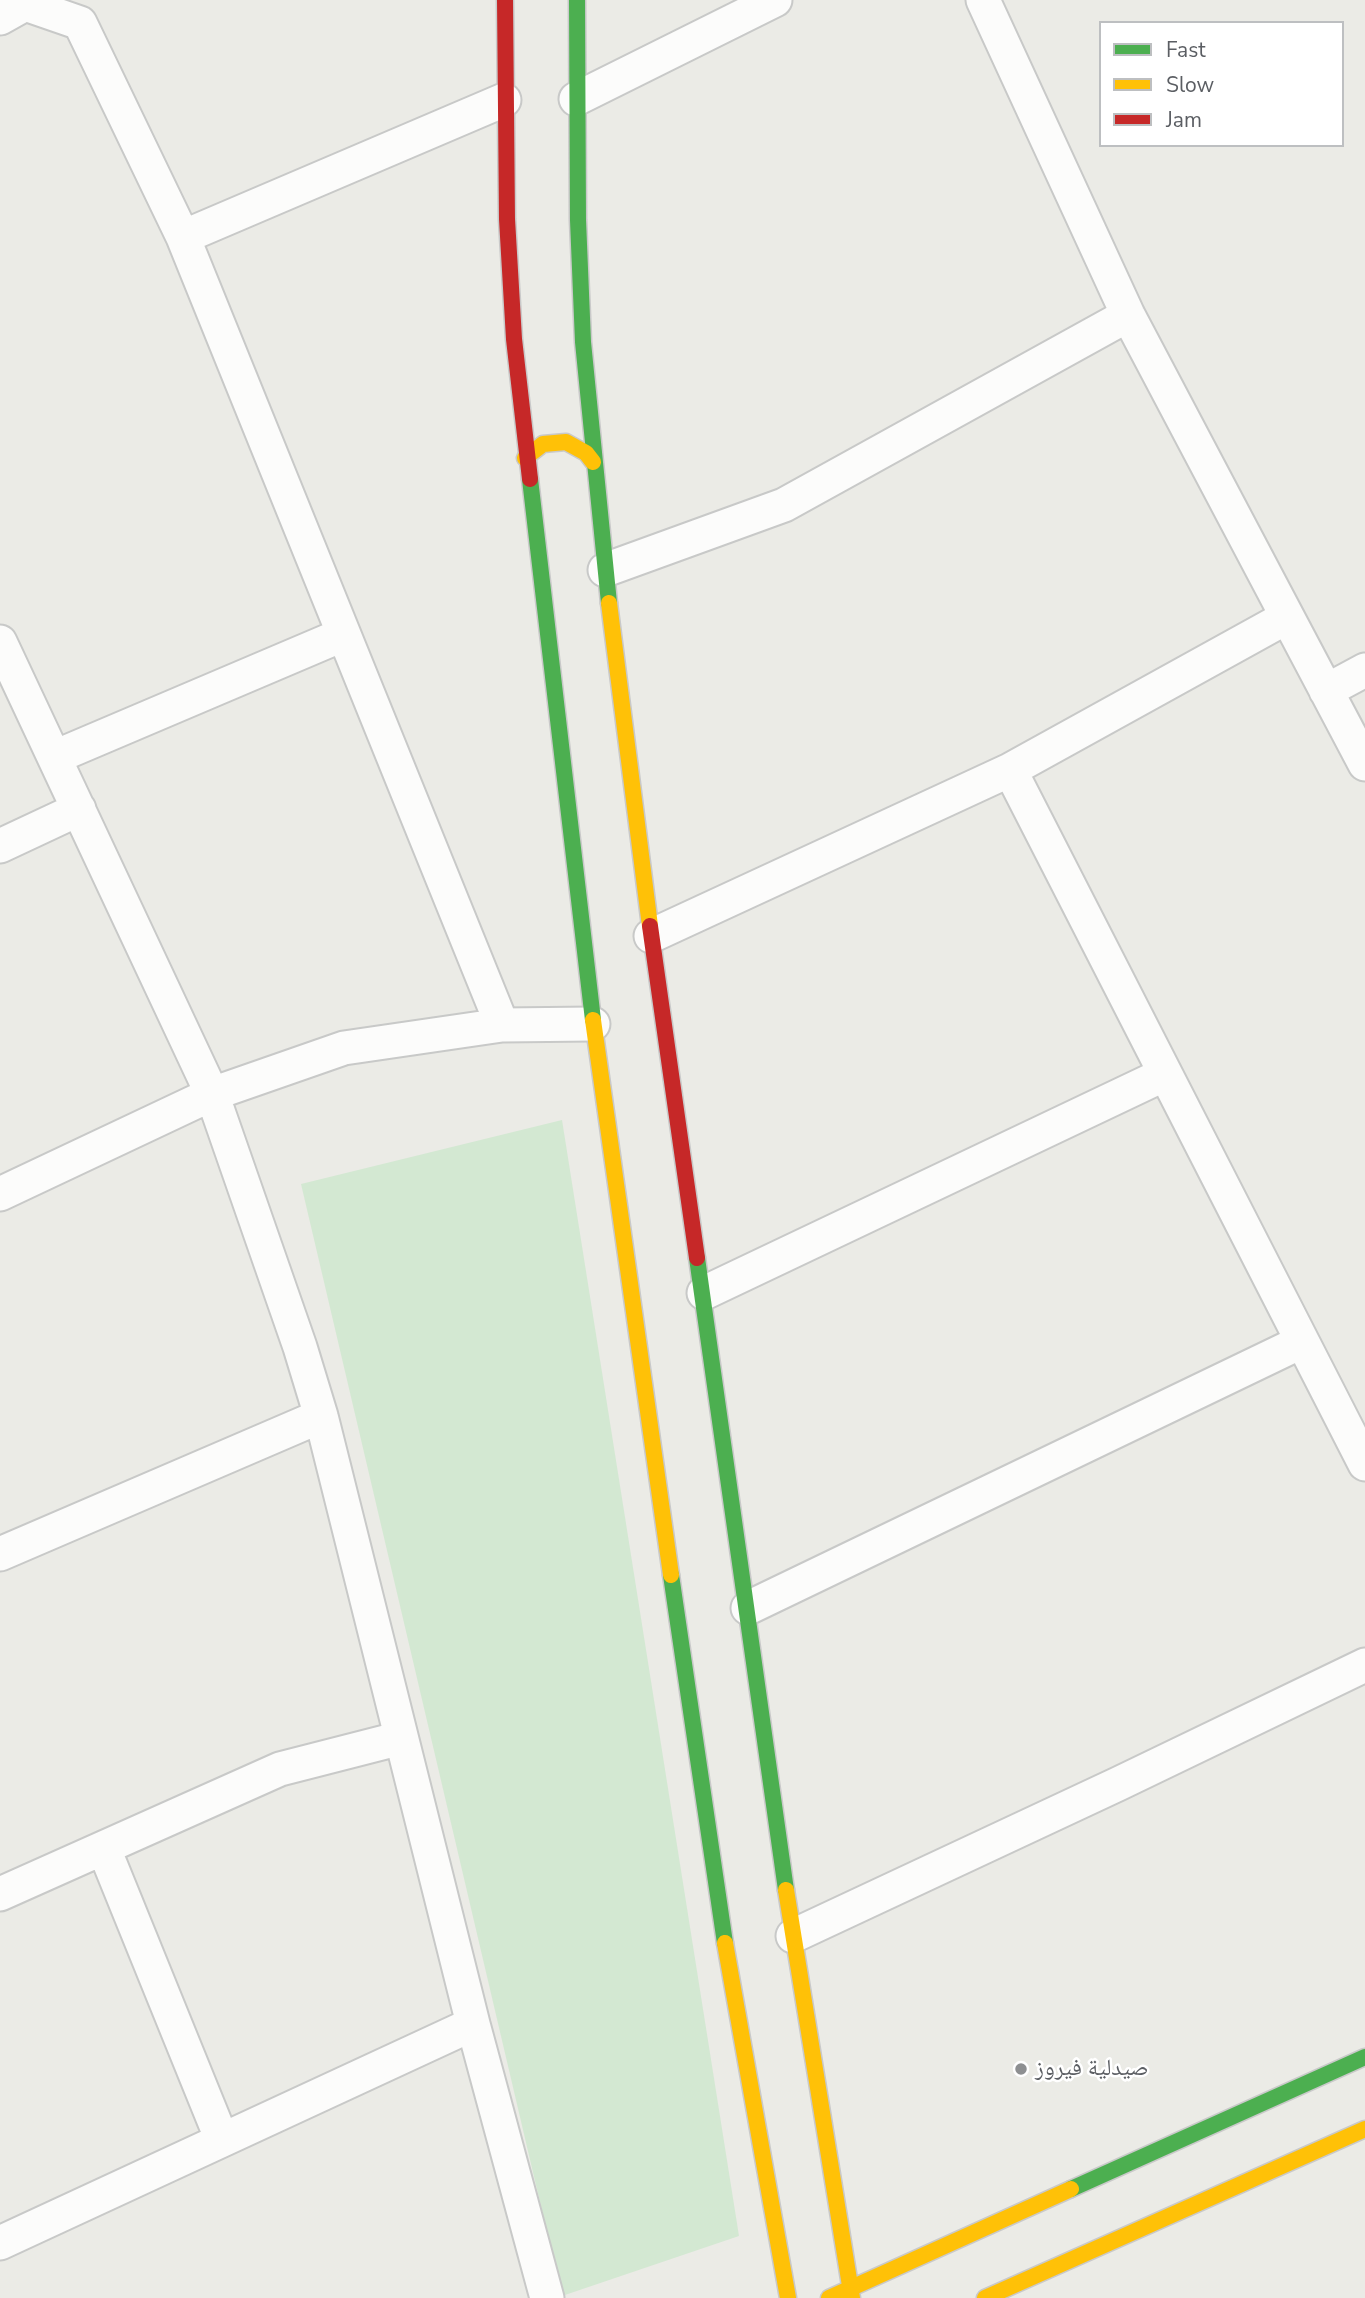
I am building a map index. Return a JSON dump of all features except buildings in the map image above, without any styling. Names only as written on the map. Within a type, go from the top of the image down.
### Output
[{"type":"street","points":[[505,0],[504,100],[514,339],[593,1024],[706,1819],[735,2002],[788,2298]]},
{"type":"street","points":[[577,0],[576,99],[583,342],[593,462],[651,936],[704,1293],[793,1936],[851,2293]]},
{"type":"street","points":[[576,99],[775,0]]},
{"type":"street","points":[[984,0],[1128,316],[1365,764]]},
{"type":"street","points":[[0,18],[25,4],[80,23],[183,237],[502,1026]]},
{"type":"street","points":[[183,237],[504,100]]},
{"type":"street","points":[[606,570],[784,505],[1128,316]]},
{"type":"street","points":[[526,458],[533,449],[555,441],[577,446],[593,462]]},
{"type":"street","points":[[651,936],[1010,770],[1287,617]]},
{"type":"street","points":[[55,757],[342,635]]},
{"type":"street","points":[[0,642],[212,1094],[321,1416],[473,2024],[547,2298]]},
{"type":"street","points":[[1326,691],[1365,670]]},
{"type":"street","points":[[1010,770],[1365,1464]]},
{"type":"street","points":[[0,846],[79,808]]},
{"type":"street","points":[[0,1194],[212,1094],[344,1048],[502,1026],[593,1024]]},
{"type":"street","points":[[704,1293],[1164,1074]]},
{"type":"street","points":[[748,1608],[1301,1342]]},
{"type":"street","points":[[0,1554],[321,1416]]},
{"type":"street","points":[[793,1936],[1365,1665]]},
{"type":"street","points":[[0,1894],[280,1769],[401,1738]]},
{"type":"street","points":[[104,1849],[222,2140]]},
{"type":"street","points":[[0,2243],[473,2024]]},
{"type":"street","points":[[829,2298],[851,2293],[1365,2057]]},
{"type":"street","points":[[985,2298],[1365,2129]]},
{"type":"green space","points":[[562,1120],[739,2236],[562,2296],[301,1184]]},
{"type":"traffic: fast","points":[[577,0],[578,220],[583,342],[609,603]]},
{"type":"traffic: fast","points":[[530,479],[593,1020]]},
{"type":"traffic: fast","points":[[697,1258],[786,1890]]},
{"type":"traffic: fast","points":[[671,1575],[725,1943]]},
{"type":"traffic: fast","points":[[1071,2189],[1365,2057]]},
{"type":"traffic: slow","points":[[525,458],[543,444],[566,442],[586,453],[593,462]]},
{"type":"traffic: slow","points":[[609,603],[650,926]]},
{"type":"traffic: slow","points":[[593,1020],[671,1575]]},
{"type":"traffic: slow","points":[[786,1890],[852,2298]]},
{"type":"traffic: slow","points":[[725,1943],[788,2298]]},
{"type":"traffic: slow","points":[[985,2298],[1365,2129]]},
{"type":"traffic: slow","points":[[829,2298],[1071,2189]]},
{"type":"traffic: jam","points":[[505,0],[507,219],[514,339],[530,479]]},
{"type":"traffic: jam","points":[[650,926],[697,1258]]},
{"type":"place","name":"صيدلية فيروز","points":[[1021,2069]]}]
